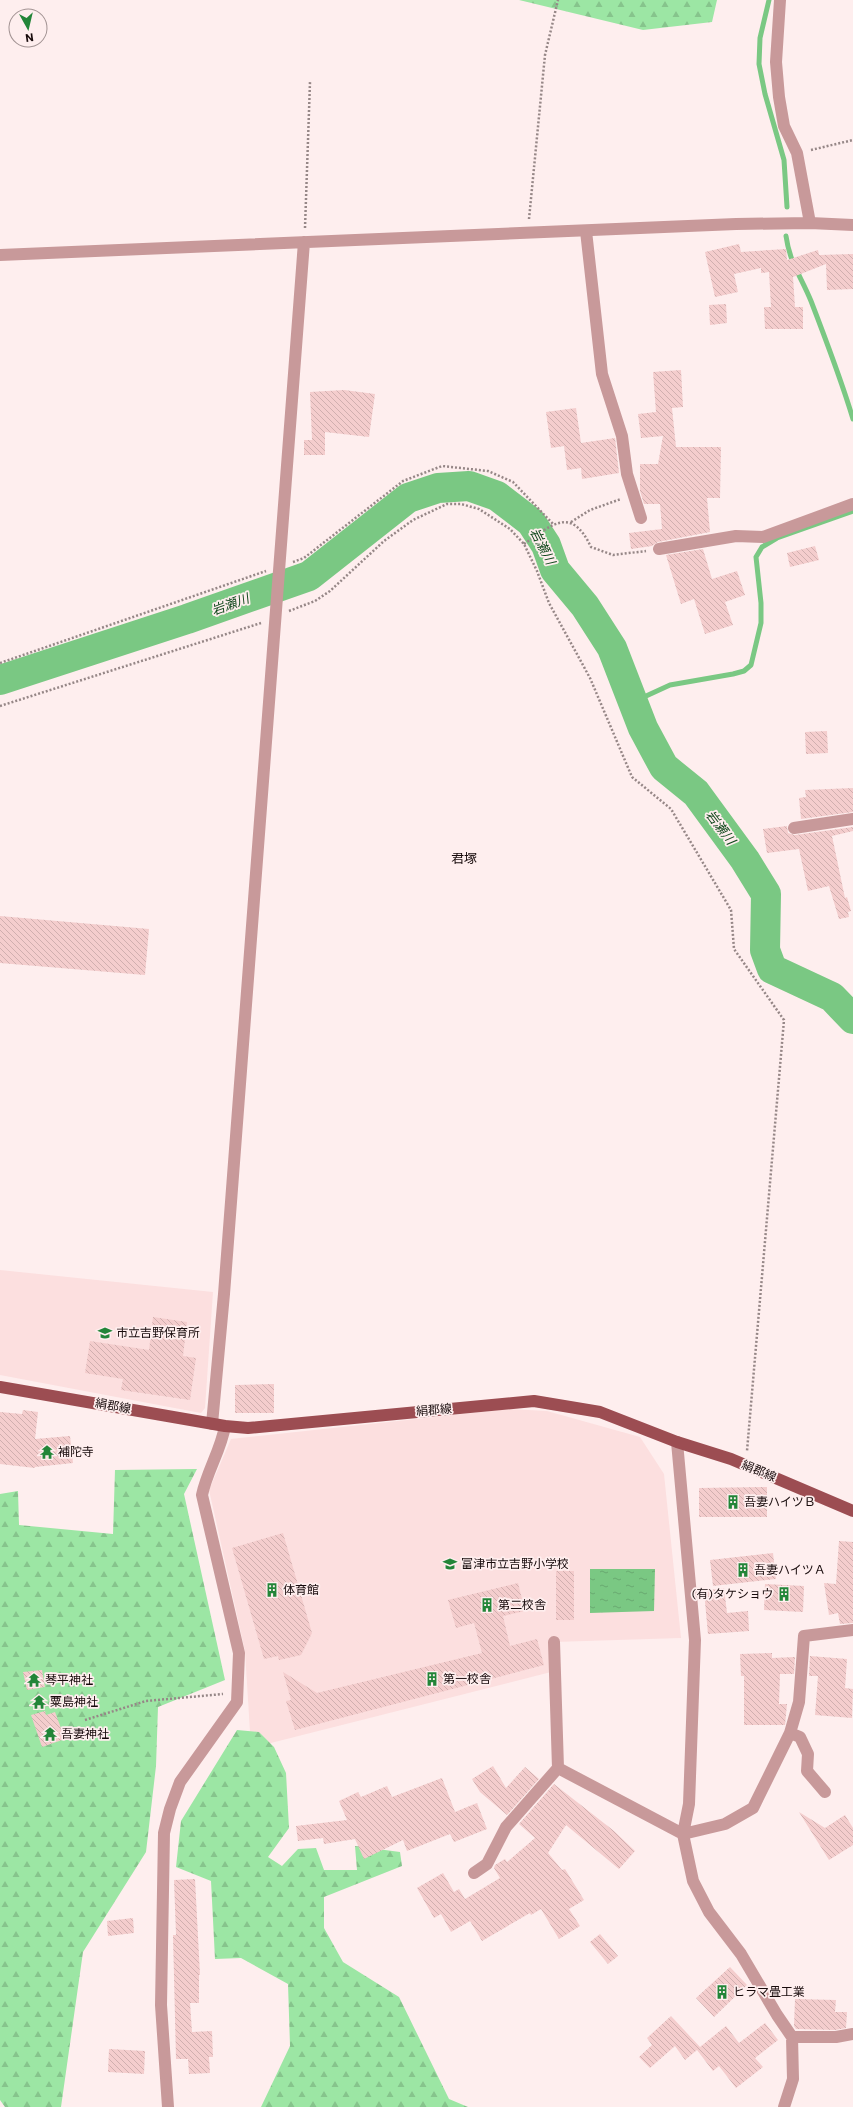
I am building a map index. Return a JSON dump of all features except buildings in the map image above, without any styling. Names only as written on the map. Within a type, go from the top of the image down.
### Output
[{"type":"main road","name":"絹郡線","points":[[0,1387],[212,1424],[248,1428],[534,1401],[600,1412],[677,1442],[745,1465],[853,1511]]},
{"type":"street","points":[[780,0],[776,62],[779,97],[784,126],[798,153],[810,223]]},
{"type":"street","points":[[0,255],[810,223],[853,225]]},
{"type":"street","points":[[586,231],[602,374],[622,436],[627,474],[641,518]]},
{"type":"street","points":[[212,1424],[222,1318],[281,570],[304,242]]},
{"type":"street","points":[[659,549],[736,536],[763,536],[853,504]]},
{"type":"street","points":[[794,828],[853,819]]},
{"type":"street","points":[[168,2107],[161,2005],[164,1833],[170,1809],[180,1782],[237,1702],[238,1692],[239,1653],[202,1495],[206,1477],[220,1445],[225,1426]]},
{"type":"street","points":[[677,1442],[695,1640],[689,1804],[683,1834],[693,1881],[709,1912],[741,1954],[776,2015],[792,2037],[793,2079],[784,2107]]},
{"type":"street","points":[[558,1768],[683,1834],[725,1824],[753,1808],[790,1733],[799,1702],[804,1636],[853,1630]]},
{"type":"street","points":[[474,1873],[487,1864],[506,1827],[558,1768],[554,1642]]},
{"type":"street","points":[[790,1733],[800,1737],[808,1754],[807,1772],[825,1792]]},
{"type":"street","points":[[792,2037],[836,2037],[853,2034]]},
{"type":"path","points":[[528,234],[545,55],[558,0]]},
{"type":"path","points":[[304,242],[310,82]]},
{"type":"path","points":[[798,153],[853,140]]},
{"type":"path","points":[[0,663],[281,570],[304,558],[403,481],[442,466],[488,471],[514,482],[554,525]]},
{"type":"path","points":[[524,544],[550,526],[561,522],[571,522],[590,510],[634,494]]},
{"type":"path","points":[[0,706],[277,618],[283,613],[315,601],[330,591],[384,541],[413,520],[447,504],[461,504],[479,508],[510,529],[524,544],[537,571],[549,603],[590,678],[632,776],[671,809],[731,910],[734,949],[784,1020],[745,1465]]},
{"type":"path","points":[[571,522],[584,533],[591,548],[613,555],[626,555],[659,549]]},
{"type":"path","points":[[85,1720],[146,1701],[238,1692]]},
{"type":"shaded area","name":"市立吉野保育所","points":[[0,1270],[213,1292],[205,1408],[201,1413],[0,1375]]},
{"type":"shaded area","name":"富津市立吉野小学校","points":[[509,1409],[547,1411],[640,1437],[664,1474],[681,1638],[554,1642],[555,1671],[251,1748],[245,1651],[209,1490],[231,1439]]},
{"type":"green space","points":[[519,0],[717,0],[712,22],[643,30]]},
{"type":"green space","points":[[197,1469],[184,1494],[225,1680],[158,1707],[156,1766],[146,1852],[83,1952],[61,2107],[5,2107],[0,2100],[0,1494],[18,1491],[19,1525],[113,1534],[115,1470]]},
{"type":"green space","points":[[237,1730],[259,1732],[274,1747],[286,1773],[289,1828],[268,1857],[282,1866],[298,1849],[316,1848],[324,1870],[357,1870],[355,1846],[400,1852],[402,1866],[324,1897],[324,1928],[343,1962],[399,1997],[449,2099],[468,2107],[261,2107],[290,2046],[288,1984],[241,1958],[215,1959],[211,1881],[176,1867],[181,1821]]},
{"type":"water","points":[[590,1569],[655,1569],[654,1611],[590,1613]]},
{"type":"waterway","points":[[769,0],[760,38],[759,64],[765,94],[784,160],[787,207]]},
{"type":"waterway","points":[[786,236],[790,254],[817,316],[853,419]]},
{"type":"waterway","name":"岩瀬川","points":[[0,680],[187,619],[309,576],[408,498],[438,488],[469,486],[497,496],[531,522],[546,545],[555,570],[585,606],[612,648],[643,728],[664,767],[696,793],[745,860],[766,894],[765,950],[772,969],[832,997],[853,1019]]},
{"type":"waterway","points":[[633,702],[670,685],[733,674],[744,671],[751,665],[761,623],[761,603],[756,557],[762,547],[777,538],[853,511]]},
{"type":"place","name":"市立吉野保育所","points":[[105,1333]]},
{"type":"place","name":"補陀寺","points":[[47,1452]]},
{"type":"place","name":"吾妻ハイツＢ","points":[[733,1502]]},
{"type":"place","name":"富津市立吉野小学校","points":[[450,1564]]},
{"type":"place","name":"吾妻ハイツＡ","points":[[743,1570]]},
{"type":"place","name":"体育館","points":[[272,1590]]},
{"type":"place","name":"(有)タケショウ","points":[[784,1594]]},
{"type":"place","name":"第二校舎","points":[[487,1605]]},
{"type":"place","name":"第一校舎","points":[[432,1679]]},
{"type":"place","name":"琴平神社","points":[[34,1680]]},
{"type":"place","name":"粟島神社","points":[[39,1702]]},
{"type":"place","name":"吾妻神社","points":[[50,1734]]},
{"type":"place","name":"ヒラマ畳工業","points":[[722,1992]]},
{"type":"district","name":"君塚","points":[[464,858]]}]
